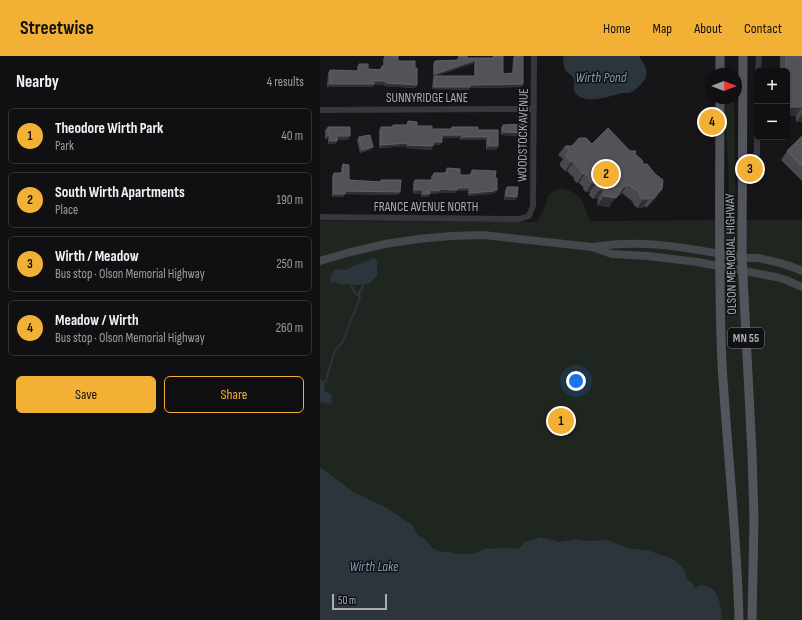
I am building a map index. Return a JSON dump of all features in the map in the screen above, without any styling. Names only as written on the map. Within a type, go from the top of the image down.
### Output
[{"type":"main road","points":[[720,56],[720,68]]},
{"type":"main road","name":"OLSON MEMORIAL HIGHWAY","points":[[743,56],[742,270],[752,453],[754,520],[752,620]]},
{"type":"main road","name":"OLSON MEMORIAL HIGHWAY","points":[[720,104],[719,266],[722,363],[734,519],[739,620]]},
{"type":"street","name":"WOODSTOCK AVENUE","points":[[531,213],[533,206],[534,56]]},
{"type":"street","points":[[758,68],[759,56]]},
{"type":"street","name":"SUNNYRIDGE LANE","points":[[320,110],[534,109]]},
{"type":"street","points":[[757,140],[757,154]]},
{"type":"street","name":"FRANCE AVENUE NORTH","points":[[320,217],[519,219],[525,218],[531,213]]},
{"type":"street","points":[[320,261],[386,244],[418,239],[483,235],[592,248],[612,254],[648,256],[719,266],[786,280],[802,287]]},
{"type":"street","points":[[592,248],[612,244],[666,244],[773,261],[802,271]]},
{"type":"shaded area","points":[[725,104],[734,104],[736,220],[802,220],[802,620],[320,620],[320,221],[536,222],[543,212],[549,194],[560,188],[574,193],[581,199],[590,221],[728,220],[729,189]]},
{"type":"water","name":"Wirth Pond","points":[[563,56],[639,56],[646,68],[646,76],[644,81],[639,86],[629,93],[593,99],[582,98],[575,92],[573,78],[565,69]]},
{"type":"water","points":[[374,258],[377,261],[377,276],[368,284],[342,285],[334,281],[331,284],[331,276],[336,269],[346,270]]},
{"type":"water","points":[[320,378],[324,382],[325,392],[332,395],[331,404],[320,402]]},
{"type":"water","name":"Wirth Lake","points":[[320,467],[353,492],[387,508],[412,525],[418,535],[426,540],[433,549],[443,552],[473,554],[484,549],[517,549],[525,542],[540,537],[559,542],[576,539],[589,541],[607,540],[631,549],[647,550],[673,559],[683,568],[688,580],[693,584],[695,589],[703,585],[714,591],[719,600],[722,620],[320,620]]},
{"type":"building","points":[[385,56],[398,56],[398,61],[415,61],[415,68],[417,68],[417,85],[386,83],[386,81],[374,81],[374,84],[330,84],[330,70],[359,71],[359,64],[368,64],[368,69],[382,70],[382,66],[385,66]]},
{"type":"building","points":[[459,56],[467,56],[467,58],[494,58],[494,56],[503,56],[503,74],[514,73],[515,56],[523,56],[523,84],[470,85],[470,87],[434,87],[435,76],[476,76],[476,60],[435,74],[435,61],[459,60]]},
{"type":"building","points":[[786,56],[802,56],[802,107],[790,107],[790,68],[786,68]]},
{"type":"building","points":[[408,121],[417,122],[417,126],[432,126],[432,129],[478,127],[478,130],[498,130],[498,146],[488,146],[488,137],[462,137],[462,135],[442,135],[442,142],[433,142],[433,146],[408,145],[408,143],[381,145],[381,127],[408,125]]},
{"type":"building","points":[[525,124],[525,133],[503,132],[503,125]]},
{"type":"building","points":[[328,127],[350,127],[350,136],[337,136],[337,141],[330,141],[330,136],[328,136]]},
{"type":"building","points":[[608,128],[630,151],[636,151],[635,154],[642,160],[643,164],[647,164],[655,174],[663,180],[662,189],[653,199],[651,197],[649,199],[643,199],[639,195],[639,192],[628,184],[626,187],[624,186],[616,198],[604,196],[604,189],[599,190],[596,183],[592,183],[589,180],[590,178],[583,174],[574,162],[571,162],[567,157],[566,154],[570,151],[565,146],[572,146],[579,138],[586,138],[592,144]]},
{"type":"building","points":[[370,135],[373,147],[362,150],[359,137]]},
{"type":"building","points":[[802,136],[802,166],[787,151]]},
{"type":"building","points":[[343,164],[349,165],[349,180],[381,182],[381,180],[401,180],[400,192],[345,191],[345,194],[334,194],[334,173],[343,173]]},
{"type":"building","points":[[447,168],[460,169],[460,175],[472,175],[472,170],[496,171],[495,178],[497,178],[497,190],[470,193],[470,188],[457,188],[457,190],[430,190],[430,194],[423,194],[423,190],[415,190],[415,180],[433,180],[434,173],[447,173]]},
{"type":"building","points":[[507,187],[518,187],[517,197],[506,196]]},
{"type":"waterway","points":[[324,382],[326,382],[335,351],[342,343],[360,298],[354,292],[351,284]]},
{"type":"waterway","points":[[360,298],[359,292],[363,285]]},
{"type":"place","name":"Meadow / Wirth","points":[[712,122]]},
{"type":"place","name":"Wirth / Meadow","points":[[750,169]]},
{"type":"place","name":"South Wirth Apartments","points":[[606,174]]},
{"type":"place","name":"Theodore Wirth Park","points":[[561,421]]}]
